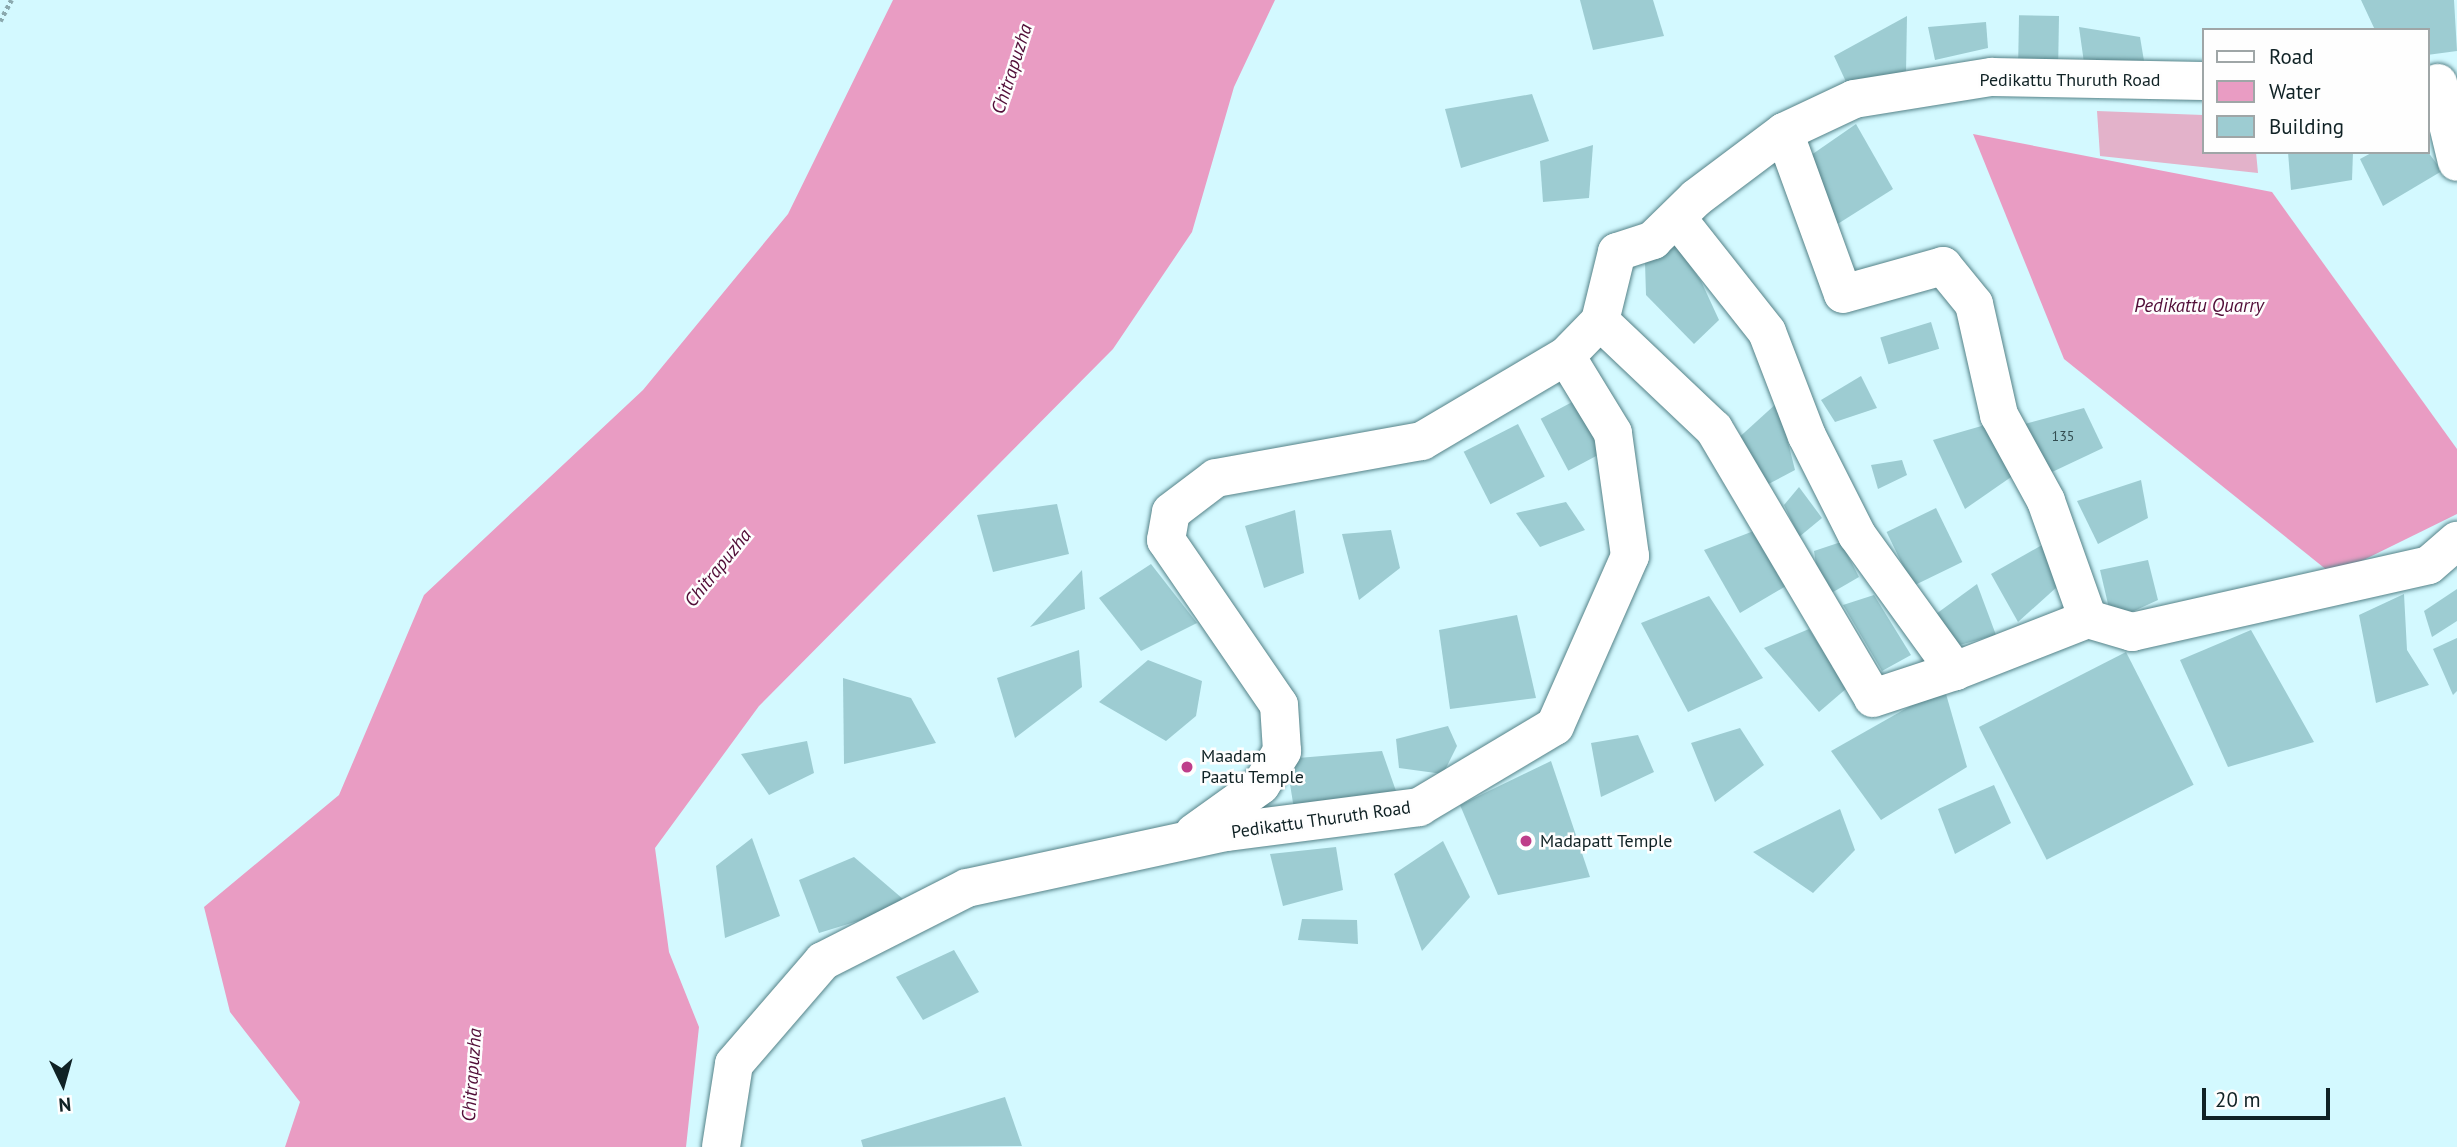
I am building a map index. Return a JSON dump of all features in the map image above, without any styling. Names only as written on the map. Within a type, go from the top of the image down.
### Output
[{"type":"street","name":"Pedikattu Thuruth Road","points":[[1600,321],[1617,252],[1653,240],[1784,132],[1854,99],[1992,77],[2202,81]]},
{"type":"street","points":[[2441,83],[2457,162]]},
{"type":"street","points":[[1784,132],[1843,294],[1943,266],[1974,304],[1999,415],[2046,501],[2088,619]]},
{"type":"street","points":[[1677,218],[1767,332],[1807,436],[1857,535],[1955,671]]},
{"type":"street","points":[[1182,841],[1261,785],[1282,751],[1279,705],[1166,540],[1171,512],[1216,478],[1422,441],[1566,356],[1600,321],[1714,429],[1873,698],[1955,671],[2088,619],[2132,632],[2429,565],[2457,541]]},
{"type":"street","name":"Pedikattu Thuruth Road","points":[[721,1147],[734,1064],[823,961],[967,888],[1182,841],[1419,807],[1555,726],[1630,556],[1613,433],[1566,356]]},
{"type":"path","points":[[0,21],[11,0]]},
{"type":"shaded area","points":[[2097,111],[2202,115],[2202,154],[2256,154],[2258,173],[2100,156]]},
{"type":"water","name":"Chitrapuzha","points":[[893,0],[1275,0],[1234,87],[1192,232],[1113,349],[759,706],[655,848],[669,952],[699,1027],[686,1147],[285,1147],[300,1102],[230,1012],[204,907],[339,795],[424,595],[643,390],[788,214]]},
{"type":"water","name":"Pedikattu Quarry","points":[[1973,134],[2272,192],[2457,449],[2457,514],[2333,575],[2064,359]]},
{"type":"building","points":[[1580,0],[1653,0],[1664,36],[1593,50]]},
{"type":"building","points":[[2361,0],[2454,0],[2457,51],[2429,55],[2429,28],[2374,28]]},
{"type":"building","points":[[2019,15],[2059,16],[2058,64],[2018,63]]},
{"type":"building","points":[[1907,16],[1906,73],[1854,99],[1834,56]]},
{"type":"building","points":[[1986,22],[1988,48],[1935,60],[1928,27]]},
{"type":"building","points":[[2079,27],[2140,37],[2145,67],[2085,70]]},
{"type":"building","points":[[1532,94],[1549,141],[1461,168],[1445,109]]},
{"type":"building","points":[[1856,124],[1893,189],[1836,225],[1804,160]]},
{"type":"building","points":[[1593,145],[1589,198],[1543,202],[1540,161]]},
{"type":"building","points":[[2429,153],[2442,171],[2383,206],[2360,159],[2369,154]]},
{"type":"building","points":[[2288,154],[2353,154],[2352,180],[2291,190]]},
{"type":"building","points":[[1676,245],[1701,281],[1719,320],[1694,344],[1646,295],[1645,262]]},
{"type":"building","points":[[1931,322],[1939,349],[1889,364],[1880,337]]},
{"type":"building","points":[[1861,376],[1877,408],[1835,422],[1821,400]]},
{"type":"building","points":[[1576,400],[1604,452],[1568,471],[1541,419]]},
{"type":"building","points":[[1778,402],[1795,470],[1761,488],[1734,442]]},
{"type":"building","points":[[2084,408],[2103,448],[2050,473],[2021,425]]},
{"type":"building","points":[[1518,424],[1545,477],[1490,504],[1464,452]]},
{"type":"building","points":[[1985,425],[2014,475],[1965,509],[1933,440]]},
{"type":"building","points":[[1902,460],[1907,475],[1878,489],[1871,465]]},
{"type":"building","points":[[2141,480],[2148,518],[2098,544],[2077,501]]},
{"type":"building","points":[[1799,487],[1822,518],[1799,537],[1784,505]]},
{"type":"building","points":[[1566,502],[1585,530],[1540,547],[1516,513]]},
{"type":"building","points":[[1057,504],[1069,554],[993,572],[977,515]]},
{"type":"building","points":[[1936,508],[1962,562],[1913,586],[1887,532]]},
{"type":"building","points":[[1295,510],[1304,573],[1264,588],[1245,526]]},
{"type":"building","points":[[1759,529],[1786,586],[1740,613],[1704,550]]},
{"type":"building","points":[[1391,530],[1400,568],[1359,600],[1342,534]]},
{"type":"building","points":[[1841,542],[1859,577],[1821,599],[1814,551]]},
{"type":"building","points":[[2042,545],[2058,586],[2018,622],[1991,574]]},
{"type":"building","points":[[2148,560],[2158,600],[2112,621],[2100,570]]},
{"type":"building","points":[[1151,564],[1197,623],[1141,651],[1099,598]]},
{"type":"building","points":[[1082,570],[1085,609],[1030,627]]},
{"type":"building","points":[[1977,584],[1996,635],[1956,646],[1936,614]]},
{"type":"building","points":[[2457,589],[2457,621],[2432,637],[2424,611]]},
{"type":"building","points":[[2404,594],[2407,650],[2429,685],[2376,703],[2359,615]]},
{"type":"building","points":[[1874,595],[1911,655],[1882,671],[1843,605]]},
{"type":"building","points":[[1709,596],[1763,678],[1688,712],[1641,623]]},
{"type":"building","points":[[1517,615],[1536,698],[1450,709],[1439,630]]},
{"type":"building","points":[[1809,629],[1847,688],[1819,712],[1764,648]]},
{"type":"building","points":[[2251,630],[2314,742],[2228,767],[2180,660]]},
{"type":"building","points":[[2457,638],[2457,691],[2453,695],[2433,649]]},
{"type":"building","points":[[1079,650],[1082,687],[1015,738],[997,678]]},
{"type":"building","points":[[2126,652],[2194,785],[2047,860],[1979,727]]},
{"type":"building","points":[[1148,660],[1202,681],[1196,716],[1166,741],[1099,702]]},
{"type":"building","points":[[843,678],[911,698],[936,743],[844,764]]},
{"type":"building","points":[[1944,687],[1967,767],[1881,820],[1831,751]]},
{"type":"building","points":[[1448,726],[1457,746],[1443,774],[1399,768],[1396,739]]},
{"type":"building","points":[[1740,728],[1764,765],[1715,802],[1691,743]]},
{"type":"building","points":[[1638,735],[1654,772],[1601,797],[1591,743]]},
{"type":"building","points":[[807,741],[814,773],[769,795],[741,754]]},
{"type":"building","points":[[1382,751],[1396,791],[1294,809],[1286,759]]},
{"type":"building","name":"Madapatt Temple","points":[[1551,761],[1590,877],[1498,895],[1460,805]]},
{"type":"building","points":[[1994,785],[2011,823],[1955,854],[1938,809]]},
{"type":"building","points":[[1840,809],[1855,850],[1813,893],[1753,852]]},
{"type":"building","points":[[752,838],[780,916],[725,938],[716,866]]},
{"type":"building","points":[[1443,841],[1470,897],[1422,951],[1394,874]]},
{"type":"building","points":[[1336,847],[1343,890],[1283,906],[1270,854]]},
{"type":"building","points":[[854,857],[910,905],[819,933],[799,880]]},
{"type":"building","points":[[1302,919],[1357,920],[1358,944],[1298,940]]},
{"type":"building","points":[[954,950],[979,992],[923,1020],[896,977]]},
{"type":"building","points":[[1005,1097],[1022,1146],[863,1147],[861,1140]]},
{"type":"place","name":"Maadam Paatu Temple","points":[[1187,767]]},
{"type":"place","name":"Madapatt Temple","points":[[1526,841]]}]
